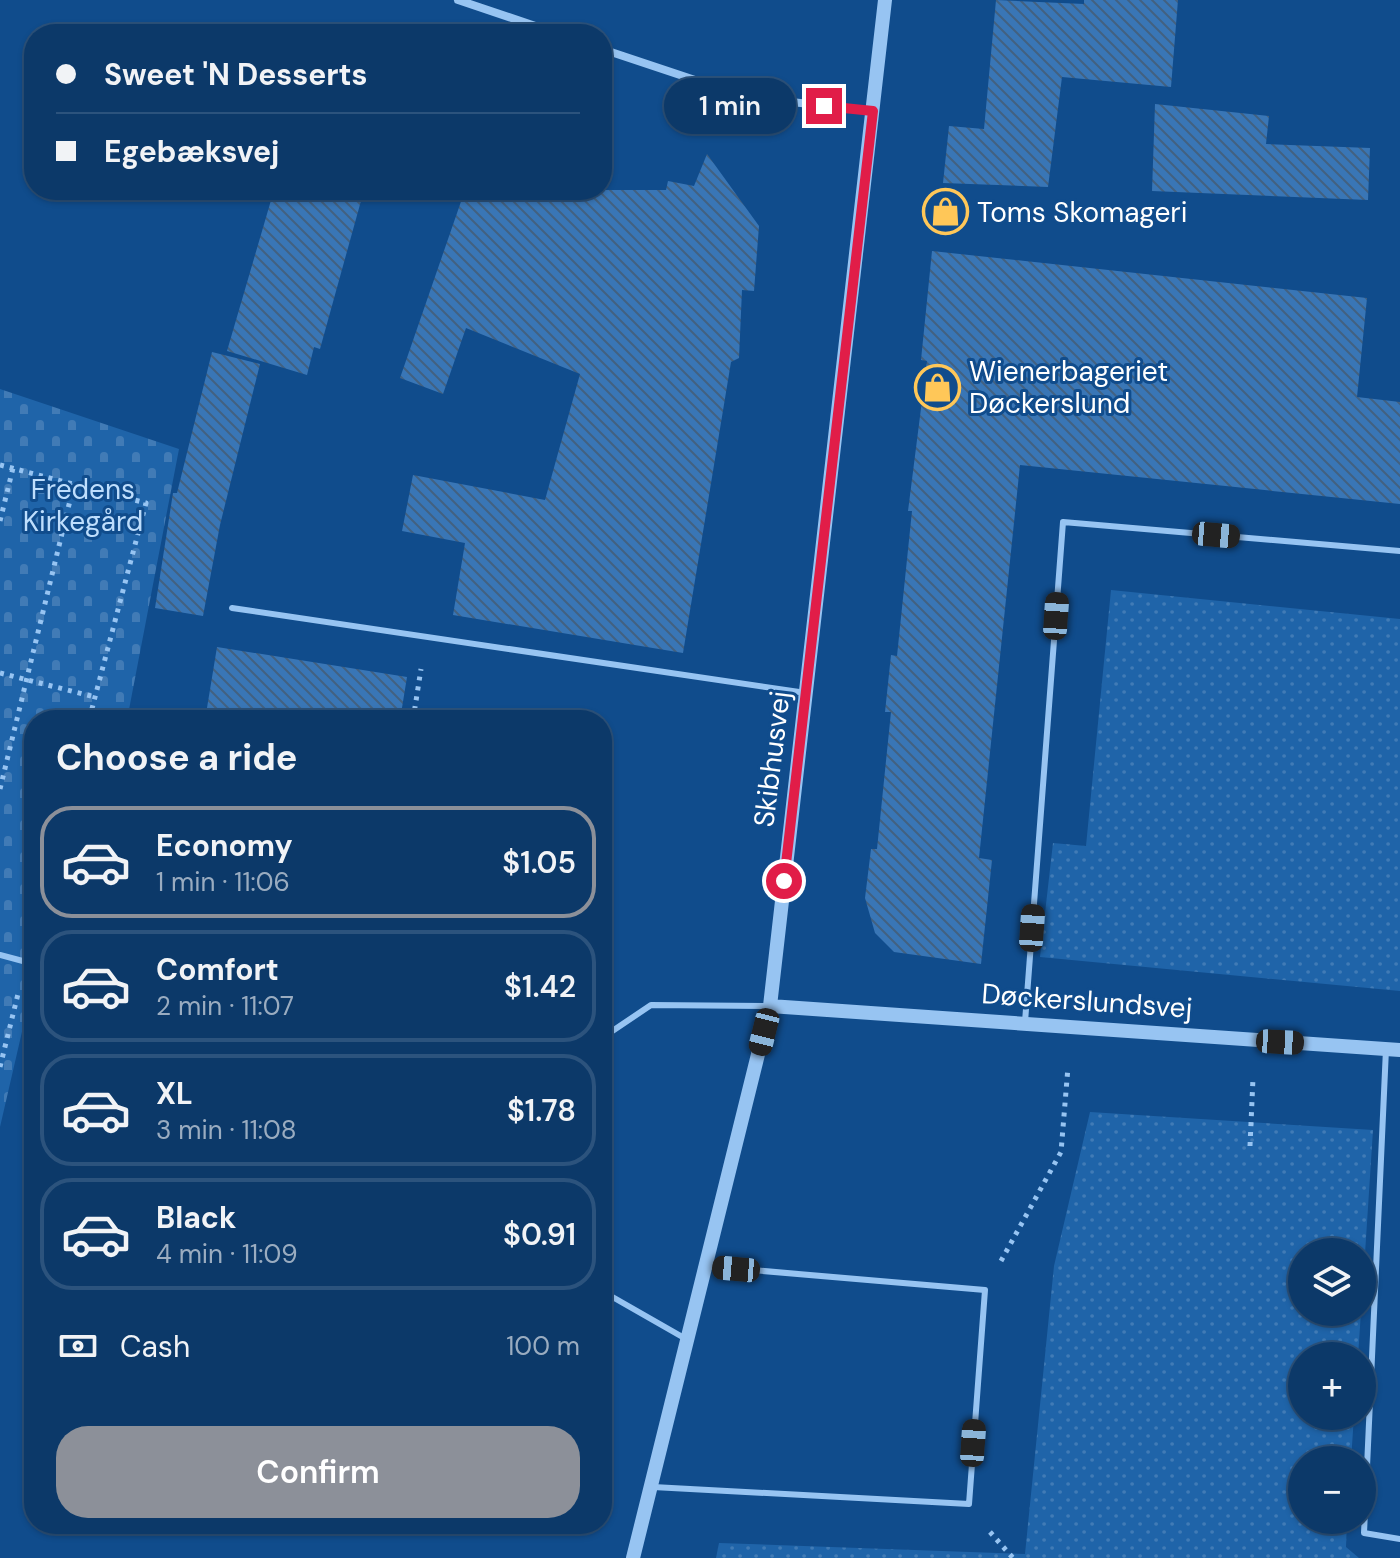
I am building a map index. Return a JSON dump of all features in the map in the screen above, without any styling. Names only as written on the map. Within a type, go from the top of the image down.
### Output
[{"type":"street","points":[[458,0],[529,24]]},
{"type":"street","name":"Skibhusvej","points":[[633,1558],[770,1006],[885,0]]},
{"type":"street","points":[[612,52],[746,97],[873,111]]},
{"type":"street","name":"Døckerslundsvej","points":[[770,1006],[1071,1024],[1254,1041],[1393,1049]]},
{"type":"lane","points":[[1025,1022],[1063,522],[1400,551]]},
{"type":"lane","points":[[232,608],[806,693]]},
{"type":"lane","points":[[0,955],[24,961]]},
{"type":"lane","points":[[612,1031],[651,1005],[770,1006]]},
{"type":"lane","points":[[1393,1049],[1364,1533],[1400,1539]]},
{"type":"lane","points":[[649,1487],[969,1504],[985,1290],[705,1266]]},
{"type":"lane","points":[[612,1297],[686,1339]]},
{"type":"path","points":[[0,465],[146,503],[92,710]]},
{"type":"path","points":[[0,521],[13,468]]},
{"type":"path","points":[[0,789],[74,484]]},
{"type":"path","points":[[415,710],[427,637]]},
{"type":"path","points":[[0,673],[95,697]]},
{"type":"path","points":[[0,1067],[24,970]]},
{"type":"path","points":[[985,1290],[1061,1152],[1071,1024]]},
{"type":"path","points":[[1250,1146],[1254,1041]]},
{"type":"green space","name":"Fredens Kirkegård","points":[[0,389],[179,449],[129,710],[24,710],[24,1023],[0,1127]]},
{"type":"green space","points":[[1111,590],[1400,619],[1400,991],[1040,957],[1053,843],[1086,846]]},
{"type":"green space","points":[[1090,1112],[1373,1130],[1366,1238],[1288,1238],[1288,1326],[1360,1326],[1359,1342],[1288,1342],[1288,1430],[1353,1430],[1352,1446],[1288,1446],[1288,1534],[1346,1534],[1346,1547],[1359,1558],[716,1558],[719,1543],[1025,1554],[1054,1266]]},
{"type":"building","points":[[996,0],[1084,4],[1084,0],[1178,0],[1171,87],[1062,77],[1048,187],[943,183],[949,126],[984,129]]},
{"type":"building","points":[[1155,104],[1269,116],[1266,144],[1370,148],[1368,200],[1152,191]]},
{"type":"building","points":[[707,154],[759,226],[754,291],[742,290],[739,358],[731,362],[683,653],[453,615],[465,543],[402,531],[413,475],[545,500],[580,374],[466,328],[443,394],[400,378],[462,200],[612,200],[612,190],[666,190],[668,181],[694,186]]},
{"type":"building","points":[[271,200],[361,200],[320,349],[314,347],[307,375],[227,351]]},
{"type":"building","points":[[932,251],[1367,298],[1357,397],[1400,402],[1400,504],[1020,465],[979,858],[992,860],[981,964],[894,952],[875,933],[865,898],[871,849],[877,849],[891,712],[885,712],[891,655],[897,656],[912,511],[908,511],[927,361],[921,360]]},
{"type":"building","points":[[212,352],[260,364],[220,525],[203,616],[155,608],[173,493],[177,493]]},
{"type":"building","points":[[217,647],[407,677],[402,710],[207,710]]},
{"type":"place","name":"Toms Skomageri","points":[[946,212]]},
{"type":"place","name":"Wienerbageriet Døckerslund","points":[[938,387]]},
{"type":"route","points":[[784,881],[873,111],[824,106]]}]
